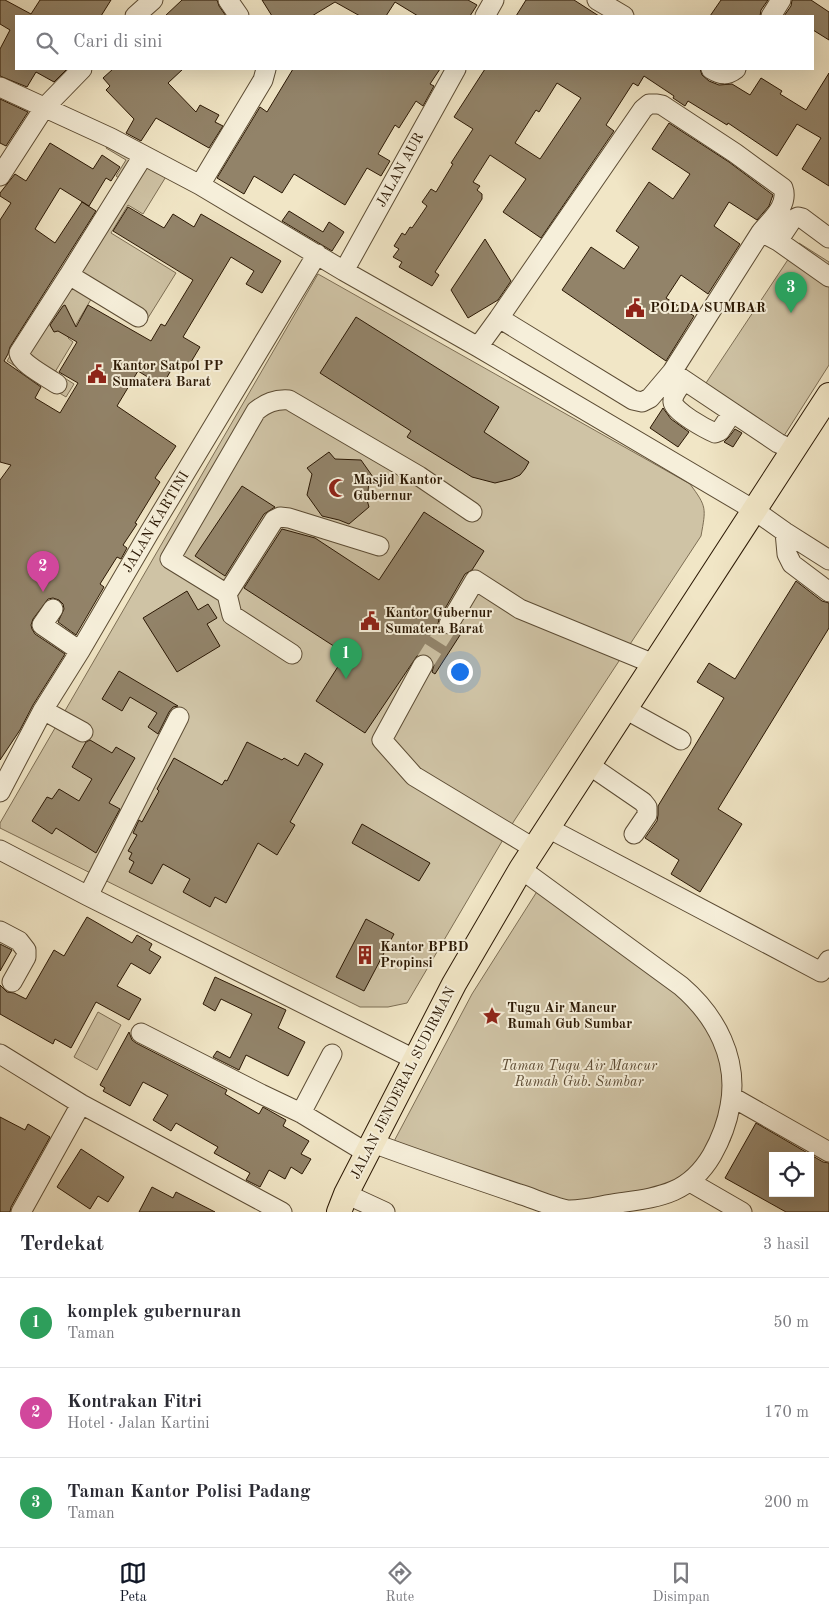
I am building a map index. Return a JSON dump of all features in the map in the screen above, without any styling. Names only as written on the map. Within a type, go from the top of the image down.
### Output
[{"type":"main road","name":"JALAN JENDERAL SUDIRMAN","points":[[342,1203],[454,984],[522,869],[793,450],[826,405]]},
{"type":"street","points":[[136,15],[153,0]]},
{"type":"street","points":[[228,0],[238,15]]},
{"type":"street","points":[[597,0],[622,15]]},
{"type":"street","points":[[772,15],[781,0]]},
{"type":"street","points":[[0,176],[44,108],[81,70]]},
{"type":"street","points":[[200,185],[263,80],[266,70]]},
{"type":"street","name":"JALAN AUR","points":[[344,271],[455,70]]},
{"type":"street","points":[[713,70],[724,75],[734,70]]},
{"type":"street","points":[[0,88],[111,138],[200,185],[754,510],[829,560]]},
{"type":"street","points":[[478,347],[643,109],[649,104],[662,105],[783,188],[785,196],[779,210],[760,232],[678,376],[673,398],[678,410],[715,433],[720,431],[732,413]]},
{"type":"street","points":[[57,384],[25,362],[20,357],[19,352],[143,156]]},
{"type":"street","points":[[778,241],[792,220],[798,217],[829,238]]},
{"type":"street","points":[[760,232],[778,241],[829,275]]},
{"type":"street","name":"JALAN KARTINI","points":[[0,792],[43,710],[317,254]]},
{"type":"street","points":[[69,275],[138,317]]},
{"type":"street","points":[[499,318],[638,402],[650,398],[678,376]]},
{"type":"street","points":[[678,376],[778,443],[793,450]]},
{"type":"street","points":[[292,654],[232,615],[227,594],[171,560],[170,556],[256,412],[274,400],[288,400],[419,476],[472,512]]},
{"type":"street","points":[[227,594],[274,520],[280,517],[289,518],[379,546]]},
{"type":"street","points":[[785,532],[787,554],[792,564],[829,592]]},
{"type":"street","points":[[149,533],[175,549]]},
{"type":"street","points":[[450,624],[475,580],[520,609],[654,664]]},
{"type":"street","points":[[53,609],[42,625],[80,651]]},
{"type":"street","points":[[422,665],[382,740],[414,776],[535,849]]},
{"type":"street","points":[[625,709],[682,740]]},
{"type":"street","points":[[43,710],[83,732]]},
{"type":"street","points":[[88,896],[180,717]]},
{"type":"street","points":[[589,764],[643,802],[647,807],[647,815],[634,834]]},
{"type":"street","points":[[548,828],[825,966]]},
{"type":"street","points":[[0,850],[414,1059]]},
{"type":"street","points":[[141,1033],[260,1094],[302,1112],[370,1148],[570,1211],[651,1198],[668,1193],[690,1182],[708,1162],[722,1137],[732,1097],[732,1075],[724,1043],[719,1032],[694,999],[681,986],[522,869]]},
{"type":"street","points":[[0,931],[19,941],[26,950],[26,957],[12,982]]},
{"type":"street","points":[[0,1054],[81,1104],[282,1212]]},
{"type":"street","points":[[302,1112],[332,1054]]},
{"type":"street","points":[[732,1097],[829,1152]]},
{"type":"street","points":[[22,1212],[81,1104]]},
{"type":"street","points":[[690,1182],[742,1212]]},
{"type":"street","points":[[342,1203],[385,1212]]},
{"type":"green space","points":[[111,140],[167,175],[143,214],[128,205],[111,233],[176,273],[143,326],[93,296],[68,338],[73,342],[55,372],[74,384],[66,397],[7,361],[119,178],[116,176],[126,160],[106,148]]},
{"type":"green space","points":[[799,243],[829,262],[829,365],[782,439],[702,389]]},
{"type":"green space","points":[[318,274],[690,484],[700,498],[704,508],[701,536],[514,821],[407,1003],[388,1007],[360,1007],[0,828],[0,823]]},
{"type":"green space","name":"Taman Tugu Air Mancur Rumah Gub. Sumbar","points":[[543,882],[693,994],[741,1098],[730,1141],[699,1189],[578,1212],[391,1147],[472,994]]},
{"type":"green space","points":[[98,1012],[121,1025],[97,1070],[74,1057]]},
{"type":"building","points":[[0,0],[5,0],[31,14],[40,0],[111,0],[102,15],[15,15],[15,70],[66,70],[54,82],[36,72],[27,87],[0,76],[0,49],[10,30],[0,24]]},
{"type":"building","points":[[182,0],[217,0],[225,15],[166,15]]},
{"type":"building","points":[[262,0],[468,0],[477,5],[471,15],[416,15],[395,2],[387,15],[358,15],[335,2],[314,15],[271,15]]},
{"type":"building","points":[[526,0],[574,0],[597,15],[517,15]]},
{"type":"building","points":[[721,0],[768,0],[761,10],[760,15],[711,15]]},
{"type":"building","points":[[792,0],[811,0],[829,12],[829,40],[814,31],[814,15],[785,15],[791,6]]},
{"type":"building","points":[[112,70],[182,70],[168,83],[196,112],[200,105],[219,115],[215,122],[223,126],[209,148],[156,118],[141,141],[126,133],[134,119],[106,90],[110,86],[103,78]]},
{"type":"building","points":[[292,70],[439,70],[430,84],[434,86],[423,106],[416,101],[399,128],[395,125],[378,154],[390,161],[381,176],[367,168],[345,205],[294,174],[282,193],[254,176],[244,194],[217,178],[260,107],[267,112]]},
{"type":"building","points":[[484,70],[700,70],[702,75],[709,81],[719,85],[732,84],[750,95],[761,78],[782,91],[780,94],[806,110],[829,73],[829,186],[802,169],[821,138],[797,124],[777,156],[728,123],[727,125],[688,101],[685,106],[673,98],[674,96],[644,76],[638,86],[633,83],[606,125],[614,131],[541,238],[503,212],[526,179],[490,155],[473,182],[480,186],[477,190],[482,194],[482,199],[435,272],[439,275],[432,286],[399,267],[402,262],[393,257],[399,249],[394,246],[402,233],[405,235],[410,227],[412,228],[427,206],[422,202],[431,189],[436,192],[453,164],[451,163],[473,129],[454,117]],"holes":[[[557,83],[581,98],[540,159],[515,143],[536,110],[539,112]]]},
{"type":"building","points":[[0,99],[28,112],[6,146],[0,143]]},
{"type":"building","points":[[669,123],[729,162],[773,195],[769,206],[757,220],[729,202],[714,226],[740,244],[708,294],[681,275],[666,298],[694,316],[666,361],[562,290],[591,247],[624,269],[639,247],[616,231],[649,182],[673,199],[690,174],[652,149]]},
{"type":"building","points":[[50,143],[93,169],[102,155],[120,167],[111,181],[106,178],[89,206],[60,188],[35,229],[55,243],[82,202],[96,211],[10,347],[4,361],[41,387],[35,398],[60,413],[78,383],[59,372],[77,342],[58,331],[54,332],[50,325],[63,306],[65,305],[76,327],[88,305],[151,341],[161,324],[165,326],[193,280],[113,231],[128,207],[164,228],[173,214],[194,227],[201,214],[281,261],[262,293],[246,284],[254,271],[231,257],[183,337],[200,347],[185,372],[174,365],[162,386],[138,371],[117,406],[176,446],[155,478],[160,482],[123,545],[127,548],[121,559],[117,557],[100,584],[104,587],[76,635],[58,622],[64,609],[63,604],[59,600],[48,599],[33,619],[31,625],[35,634],[65,654],[0,760],[0,480],[11,465],[0,462],[0,220],[11,203],[0,196],[0,193],[15,174],[26,181]]},
{"type":"building","points":[[289,211],[323,232],[329,222],[344,232],[332,251],[282,221]]},
{"type":"building","points":[[485,239],[511,281],[498,300],[468,318],[451,290]]},
{"type":"building","points":[[356,317],[499,407],[484,432],[529,462],[520,475],[495,483],[472,477],[407,437],[411,431],[320,373]]},
{"type":"building","points":[[663,408],[671,419],[689,432],[678,447],[650,428]]},
{"type":"building","points":[[735,429],[742,433],[733,447],[724,442]]},
{"type":"building","name":"Masjid Kantor Gubernur","points":[[329,452],[335,459],[361,460],[373,477],[369,482],[367,500],[369,507],[349,524],[322,516],[307,495],[312,474],[307,468]]},
{"type":"building","points":[[242,486],[275,507],[264,514],[225,576],[195,556]]},
{"type":"building","name":"Kantor Gubernur Sumatera Barat","points":[[424,512],[484,551],[472,570],[465,574],[439,619],[439,629],[444,634],[454,634],[459,630],[462,632],[435,674],[432,672],[434,665],[429,655],[417,656],[365,733],[316,701],[346,654],[244,588],[282,529],[315,538],[379,580]]},
{"type":"building","points":[[796,581],[822,601],[829,603],[829,628],[718,809],[742,824],[700,892],[671,874],[679,860],[645,838],[657,821],[658,806],[724,698],[697,682],[709,663],[735,679]]},
{"type":"building","points":[[187,591],[198,610],[208,604],[217,618],[207,624],[220,646],[177,672],[143,618]]},
{"type":"building","points":[[119,671],[178,706],[173,707],[169,712],[158,734],[148,727],[157,713],[130,697],[122,711],[102,699]]},
{"type":"building","points":[[90,740],[112,753],[116,747],[135,758],[109,803],[120,809],[96,853],[56,828],[52,834],[32,821],[47,797],[52,799],[59,789],[79,801],[92,779],[72,767],[86,742]]},
{"type":"building","points":[[247,742],[298,766],[305,753],[323,764],[290,822],[295,825],[277,855],[258,843],[226,903],[215,897],[210,907],[183,892],[190,879],[163,864],[152,884],[129,872],[134,862],[129,859],[132,853],[128,851],[137,835],[133,833],[139,820],[142,822],[159,791],[157,789],[174,758],[222,785],[225,780],[227,781]]},
{"type":"building","points":[[362,824],[430,863],[419,881],[352,843]]},
{"type":"building","points":[[87,917],[132,943],[137,935],[152,944],[149,950],[161,957],[150,974],[131,963],[117,986],[141,999],[129,1020],[96,1002],[71,1048],[55,1039],[53,1044],[0,1014],[0,985],[7,992],[26,999],[54,950],[64,956]]},
{"type":"building","name":"Kantor BPBD Propinsi","points":[[366,919],[394,934],[364,991],[336,977]]},
{"type":"building","points":[[0,944],[12,950],[0,971]]},
{"type":"building","points":[[215,977],[286,1010],[278,1028],[305,1042],[288,1076],[246,1055],[239,1070],[213,1057],[217,1051],[230,1058],[252,1014],[221,999],[215,1011],[203,1004]]},
{"type":"building","points":[[129,1032],[132,1040],[136,1043],[227,1090],[225,1094],[259,1114],[263,1107],[286,1120],[283,1126],[309,1141],[301,1154],[311,1159],[302,1174],[291,1167],[285,1179],[269,1170],[260,1187],[246,1180],[250,1173],[214,1153],[218,1147],[176,1123],[171,1131],[153,1120],[168,1095],[143,1082],[130,1106],[103,1091],[105,1088],[100,1085]]},
{"type":"building","points":[[0,1117],[25,1130],[28,1124],[50,1137],[10,1212],[0,1212]]},
{"type":"building","points":[[756,1123],[806,1152],[769,1152],[769,1197],[814,1197],[814,1157],[829,1163],[829,1212],[786,1212],[725,1178]]},
{"type":"building","points":[[81,1149],[124,1177],[108,1202],[98,1196],[90,1209],[57,1187]]},
{"type":"building","points":[[152,1187],[173,1198],[176,1192],[215,1212],[139,1212]]},
{"type":"tunnel","points":[[423,665],[449,624]]},
{"type":"place","name":"POLDA SUMBAR","points":[[635,308]]},
{"type":"place","name":"Taman Kantor Polisi Padang","points":[[791,313]]},
{"type":"place","name":"Kantor Satpol PP Sumatera Barat","points":[[97,374]]},
{"type":"place","name":"Masjid Kantor Gubernur","points":[[338,488]]},
{"type":"place","name":"Kontrakan Fitri","points":[[43,592]]},
{"type":"place","name":"Kantor Gubernur Sumatera Barat","points":[[370,621]]},
{"type":"place","name":"komplek gubernuran","points":[[346,679]]},
{"type":"place","name":"Kantor BPBD Propinsi","points":[[365,955]]},
{"type":"place","name":"Tugu Air Mancur Rumah Gub Sumbar","points":[[492,1016]]}]
